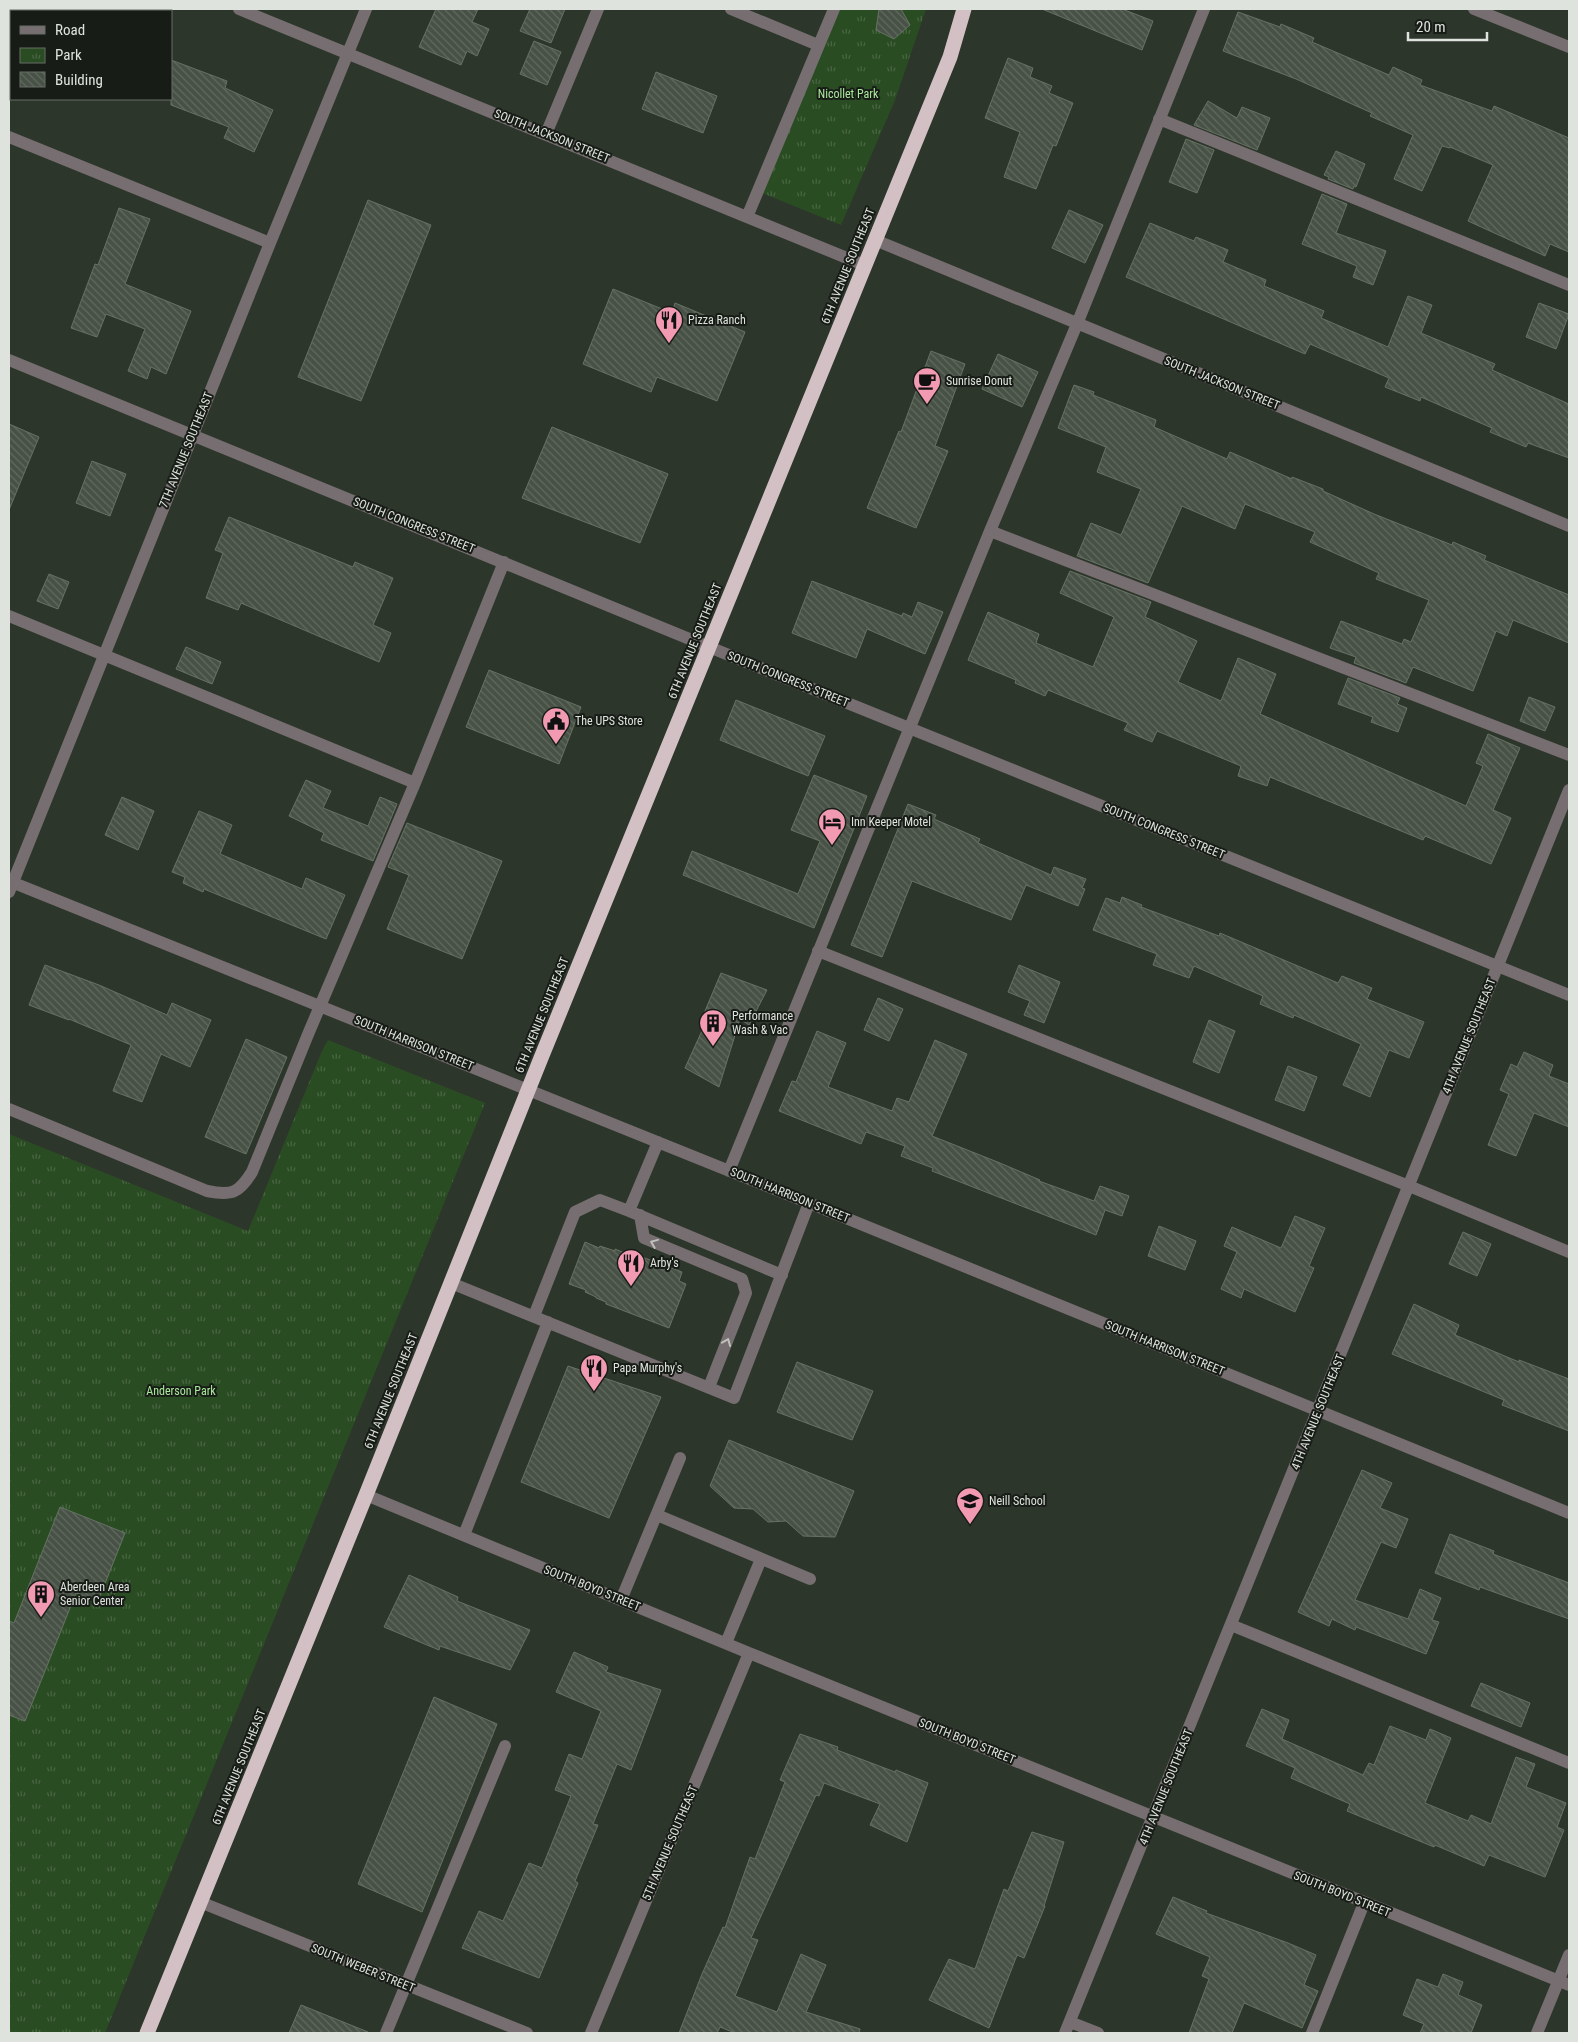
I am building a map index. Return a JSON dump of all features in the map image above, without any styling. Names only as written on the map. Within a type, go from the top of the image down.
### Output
[{"type":"highway","name":"6TH AVENUE SOUTHEAST","points":[[147,2033],[366,1495],[528,1089],[950,56],[964,9]]},
{"type":"street","name":"SOUTH JACKSON STREET","points":[[239,9],[348,52],[864,266]]},
{"type":"street","name":"7TH AVENUE SOUTHEAST","points":[[10,885],[366,9]]},
{"type":"street","points":[[546,134],[598,9]]},
{"type":"street","points":[[731,9],[818,45]]},
{"type":"street","points":[[747,217],[834,9]]},
{"type":"street","points":[[730,1171],[818,951],[1077,324],[1204,9]]},
{"type":"street","points":[[1474,9],[1569,47]]},
{"type":"street","points":[[1159,119],[1569,285]]},
{"type":"street","points":[[9,137],[270,243]]},
{"type":"street","name":"SOUTH JACKSON STREET","points":[[875,240],[1569,526]]},
{"type":"street","name":"SOUTH CONGRESS STREET","points":[[9,360],[709,647],[1569,995]]},
{"type":"street","points":[[990,531],[1569,755]]},
{"type":"street","points":[[9,1109],[207,1190],[226,1194],[243,1186],[252,1172],[415,783],[504,562]]},
{"type":"street","points":[[9,616],[415,783]]},
{"type":"street","name":"4TH AVENUE SOUTHEAST","points":[[1068,2028],[1569,790]]},
{"type":"street","name":"SOUTH HARRISON STREET","points":[[10,885],[528,1089],[1569,1513]]},
{"type":"street","points":[[818,951],[1409,1186],[1569,1252]]},
{"type":"street","points":[[658,1142],[634,1213],[644,1238],[742,1279],[746,1293],[709,1387]]},
{"type":"street","points":[[534,1316],[575,1212],[600,1200],[782,1275]]},
{"type":"street","points":[[451,1283],[734,1398],[809,1203]]},
{"type":"street","points":[[464,1535],[548,1322]]},
{"type":"street","points":[[621,1600],[680,1458]]},
{"type":"street","name":"SOUTH BOYD STREET","points":[[366,1495],[749,1653],[1564,1983]]},
{"type":"street","points":[[657,1515],[810,1579]]},
{"type":"street","points":[[726,1642],[761,1559]]},
{"type":"street","points":[[1231,1625],[1569,1763]]},
{"type":"street","name":"5TH AVENUE SOUTHEAST","points":[[590,2033],[749,1653]]},
{"type":"street","points":[[386,2033],[505,1746]]},
{"type":"street","name":"SOUTH WEBER STREET","points":[[200,1902],[527,2033]]},
{"type":"street","points":[[1312,2033],[1364,1903]]},
{"type":"street","points":[[1537,2033],[1564,1983],[1569,1955]]},
{"type":"street","points":[[1068,2028],[1098,2033]]},
{"type":"green space","name":"Nicollet Park","points":[[834,9],[926,9],[895,100],[841,225],[757,191]]},
{"type":"green space","name":"Anderson Park","points":[[328,1040],[485,1103],[105,2033],[9,2033],[9,1134],[248,1231]]},
{"type":"building","points":[[436,9],[478,9],[472,22],[489,29],[477,56],[467,51],[461,65],[419,47]]},
{"type":"building","points":[[530,9],[565,9],[551,43],[520,31]]},
{"type":"building","points":[[879,9],[901,9],[910,25],[894,39],[876,30]]},
{"type":"building","points":[[1042,9],[1122,9],[1153,21],[1142,50]]},
{"type":"building","points":[[1238,12],[1280,27],[1281,24],[1314,38],[1312,42],[1389,75],[1393,67],[1422,80],[1420,85],[1492,111],[1494,106],[1569,138],[1569,252],[1550,244],[1545,256],[1468,221],[1493,165],[1450,147],[1442,146],[1422,191],[1394,179],[1413,135],[1370,116],[1372,113],[1296,79],[1223,51]]},
{"type":"building","points":[[534,41],[561,52],[547,85],[520,74]]},
{"type":"building","points":[[1008,58],[1033,68],[1030,77],[1052,86],[1049,93],[1073,103],[1056,146],[1053,145],[1036,189],[1004,177],[1020,132],[985,118]]},
{"type":"building","points":[[172,60],[227,81],[225,88],[273,110],[254,152],[224,138],[229,127],[171,105]]},
{"type":"building","points":[[656,72],[717,96],[703,133],[642,109]]},
{"type":"building","points":[[1208,101],[1237,118],[1242,107],[1270,118],[1257,150],[1194,125]]},
{"type":"building","points":[[1186,139],[1214,150],[1197,193],[1169,182]]},
{"type":"building","points":[[1336,151],[1365,164],[1356,187],[1354,186],[1353,189],[1328,179],[1329,177],[1324,175]]},
{"type":"building","points":[[1322,194],[1347,204],[1336,233],[1386,251],[1373,285],[1353,277],[1357,266],[1302,244]]},
{"type":"building","points":[[368,200],[431,225],[361,401],[298,377]]},
{"type":"building","points":[[119,208],[150,219],[125,284],[191,311],[166,374],[151,367],[147,379],[128,371],[145,329],[106,314],[97,337],[71,328],[95,264],[98,265]]},
{"type":"building","points":[[1069,210],[1103,225],[1085,263],[1052,248]]},
{"type":"building","points":[[1150,223],[1194,241],[1196,237],[1228,250],[1223,262],[1266,280],[1264,286],[1324,311],[1321,318],[1388,347],[1408,296],[1432,305],[1421,333],[1495,364],[1492,370],[1569,404],[1569,458],[1528,443],[1526,447],[1490,432],[1492,428],[1421,397],[1420,401],[1385,387],[1389,378],[1310,344],[1305,354],[1126,277]]},
{"type":"building","points":[[613,289],[672,313],[675,303],[745,332],[717,401],[657,377],[651,392],[583,364]]},
{"type":"building","points":[[1539,303],[1569,314],[1556,349],[1526,337]]},
{"type":"building","points":[[931,351],[965,364],[935,446],[948,451],[916,528],[867,508],[899,431],[901,432]]},
{"type":"building","points":[[998,354],[1038,372],[1022,407],[982,389]]},
{"type":"building","points":[[1074,385],[1094,392],[1093,395],[1156,420],[1154,427],[1227,459],[1230,452],[1292,479],[1292,477],[1323,489],[1323,491],[1374,514],[1452,545],[1453,542],[1486,556],[1484,560],[1569,595],[1569,643],[1513,620],[1507,636],[1496,631],[1473,691],[1413,667],[1406,683],[1354,663],[1356,657],[1330,648],[1341,621],[1402,644],[1404,639],[1411,642],[1429,600],[1376,579],[1379,573],[1310,542],[1315,532],[1245,504],[1235,529],[1182,506],[1148,583],[1077,556],[1091,523],[1121,535],[1141,489],[1097,472],[1106,447],[1058,428]]},
{"type":"building","points":[[9,424],[39,437],[9,510]]},
{"type":"building","points":[[552,427],[668,474],[640,543],[522,498]]},
{"type":"building","points":[[92,461],[126,474],[110,516],[76,503]]},
{"type":"building","points":[[229,517],[353,567],[355,562],[393,578],[373,625],[391,633],[379,662],[241,603],[238,610],[206,598],[223,553],[215,550]]},
{"type":"building","points":[[1070,571],[1151,602],[1145,617],[1197,641],[1178,682],[1221,701],[1238,658],[1276,674],[1260,714],[1466,806],[1483,766],[1476,763],[1488,734],[1520,748],[1493,810],[1511,818],[1491,864],[1425,836],[1423,840],[1270,777],[1267,786],[1238,776],[1241,766],[1157,731],[1152,742],[1124,730],[1128,723],[1048,690],[1045,696],[1015,683],[1016,680],[968,660],[988,612],[1039,634],[1036,643],[1093,667],[1114,617],[1060,593]]},
{"type":"building","points":[[49,574],[69,582],[58,609],[37,601]]},
{"type":"building","points":[[812,581],[902,616],[903,613],[912,617],[918,602],[943,612],[925,654],[867,629],[856,658],[792,633]]},
{"type":"building","points":[[186,647],[221,662],[212,684],[176,669]]},
{"type":"building","points":[[489,670],[581,707],[559,764],[466,727]]},
{"type":"building","points":[[1348,678],[1400,698],[1397,704],[1407,708],[1398,732],[1371,722],[1373,717],[1338,704]]},
{"type":"building","points":[[1529,697],[1555,707],[1545,731],[1520,721]]},
{"type":"building","points":[[736,700],[825,736],[808,776],[720,740]]},
{"type":"building","name":"Inn Keeper Motel","points":[[814,775],[867,796],[814,928],[683,875],[692,851],[798,894],[820,841],[791,830]]},
{"type":"building","points":[[306,780],[331,791],[323,808],[368,826],[380,797],[397,804],[373,861],[321,840],[324,833],[289,816]]},
{"type":"building","points":[[122,797],[154,811],[138,850],[105,835]]},
{"type":"building","points":[[908,804],[936,815],[934,819],[980,839],[978,843],[1051,875],[1054,867],[1086,879],[1082,888],[1085,889],[1078,906],[1026,885],[1011,920],[912,881],[882,957],[851,945]]},
{"type":"building","points":[[199,811],[232,825],[220,854],[302,889],[306,878],[345,895],[326,939],[204,889],[203,892],[183,883],[185,877],[172,872]]},
{"type":"building","points":[[407,823],[502,861],[462,959],[387,929],[409,875],[388,867]]},
{"type":"building","points":[[1122,897],[1142,905],[1141,907],[1219,936],[1220,933],[1338,983],[1342,976],[1372,988],[1367,999],[1424,1022],[1409,1058],[1389,1050],[1370,1097],[1343,1085],[1361,1044],[1294,1015],[1293,1018],[1260,1004],[1263,996],[1194,966],[1189,978],[1153,965],[1157,954],[1093,930],[1106,898],[1120,903]]},
{"type":"building","points":[[45,965],[99,985],[167,1015],[172,1003],[211,1020],[190,1067],[161,1054],[142,1102],[113,1091],[131,1045],[69,1019],[29,1005]]},
{"type":"building","points":[[1019,965],[1060,982],[1044,1023],[1024,1015],[1030,1001],[1008,992]]},
{"type":"building","name":"Performance Wash & Vac","points":[[721,973],[767,990],[749,1025],[740,1019],[719,1087],[685,1068],[706,1022],[705,1011]]},
{"type":"building","points":[[878,998],[903,1009],[889,1041],[864,1030]]},
{"type":"building","points":[[1209,1020],[1235,1031],[1219,1073],[1193,1062]]},
{"type":"building","points":[[817,1031],[846,1043],[828,1087],[892,1111],[897,1098],[909,1102],[935,1040],[967,1054],[932,1136],[1039,1181],[1094,1201],[1100,1186],[1129,1196],[1122,1216],[1105,1210],[1096,1235],[932,1171],[933,1168],[901,1156],[905,1146],[866,1132],[861,1144],[779,1111],[792,1081],[796,1082]]},
{"type":"building","points":[[246,1039],[287,1057],[246,1154],[205,1137]]},
{"type":"building","points":[[1524,1052],[1553,1065],[1549,1076],[1569,1084],[1569,1127],[1534,1113],[1516,1156],[1488,1145],[1509,1094],[1500,1090],[1511,1064],[1517,1067]]},
{"type":"building","points":[[1288,1066],[1317,1077],[1304,1111],[1275,1100]]},
{"type":"building","points":[[1295,1216],[1325,1228],[1309,1266],[1314,1268],[1295,1312],[1244,1289],[1241,1298],[1221,1289],[1237,1252],[1224,1246],[1232,1227],[1281,1248]]},
{"type":"building","points":[[1159,1226],[1196,1241],[1185,1270],[1148,1256]]},
{"type":"building","points":[[1463,1232],[1491,1244],[1477,1276],[1449,1264]]},
{"type":"building","name":"Arby's","points":[[585,1242],[599,1248],[600,1246],[615,1251],[615,1249],[634,1257],[634,1254],[682,1272],[679,1281],[686,1284],[669,1328],[606,1304],[606,1302],[585,1292],[586,1290],[569,1284]]},
{"type":"building","points":[[1414,1304],[1459,1325],[1455,1335],[1519,1362],[1519,1360],[1569,1379],[1569,1431],[1502,1405],[1504,1400],[1392,1354]]},
{"type":"building","points":[[797,1362],[873,1391],[852,1440],[777,1412]]},
{"type":"building","points":[[568,1366],[661,1397],[609,1518],[521,1482]]},
{"type":"building","points":[[729,1440],[854,1491],[835,1537],[803,1536],[786,1521],[768,1522],[753,1509],[734,1508],[710,1486]]},
{"type":"building","points":[[1362,1470],[1392,1483],[1380,1508],[1408,1519],[1396,1548],[1381,1542],[1355,1600],[1408,1619],[1420,1589],[1441,1598],[1432,1620],[1439,1622],[1426,1654],[1356,1627],[1355,1630],[1332,1619],[1329,1626],[1298,1612]]},
{"type":"building","name":"Aberdeen Area Senior Center","points":[[60,1507],[125,1533],[98,1601],[76,1593],[25,1721],[9,1715],[9,1621],[14,1623]]},
{"type":"building","points":[[1450,1534],[1494,1551],[1493,1554],[1569,1583],[1569,1619],[1480,1587],[1479,1590],[1435,1573]]},
{"type":"building","points":[[409,1575],[458,1597],[457,1601],[530,1630],[510,1670],[440,1646],[439,1650],[384,1627]]},
{"type":"building","points":[[574,1652],[608,1667],[606,1672],[661,1690],[631,1770],[617,1764],[593,1824],[598,1825],[575,1881],[578,1883],[539,1978],[462,1948],[479,1911],[503,1921],[529,1863],[542,1868],[571,1796],[555,1790],[569,1754],[582,1759],[601,1711],[556,1692]]},
{"type":"building","points":[[1481,1683],[1530,1703],[1521,1727],[1471,1706]]},
{"type":"building","points":[[434,1697],[497,1724],[422,1912],[358,1884]]},
{"type":"building","points":[[1262,1709],[1289,1720],[1282,1739],[1363,1775],[1369,1763],[1374,1765],[1390,1726],[1426,1740],[1430,1729],[1451,1738],[1425,1803],[1468,1821],[1471,1815],[1491,1824],[1516,1757],[1535,1764],[1526,1787],[1566,1803],[1557,1827],[1564,1830],[1545,1877],[1489,1855],[1484,1866],[1435,1845],[1434,1847],[1347,1811],[1350,1804],[1291,1778],[1295,1768],[1246,1746]]},
{"type":"building","points":[[800,1734],[838,1747],[837,1750],[928,1783],[907,1842],[870,1825],[880,1804],[824,1783],[819,1796],[816,1795],[751,1938],[758,1940],[735,1996],[777,2012],[801,1954],[826,1965],[806,2012],[860,2029],[859,2033],[735,2033],[720,2027],[717,2033],[679,2033],[702,1974],[723,1927],[725,1928],[750,1857],[755,1859],[785,1782],[780,1780]]},
{"type":"building","points":[[1032,1832],[1064,1842],[1045,1906],[1024,1958],[1017,1955],[989,2028],[929,2000],[949,1959],[975,1969],[1004,1889],[1008,1891]]},
{"type":"building","points":[[1173,1897],[1207,1911],[1206,1913],[1316,1955],[1304,1985],[1318,1991],[1302,2028],[1244,2003],[1232,2033],[1189,2033],[1209,1979],[1202,1976],[1210,1957],[1156,1934]]},
{"type":"building","points":[[1443,1974],[1463,1982],[1458,1995],[1482,2005],[1471,2033],[1420,2033],[1424,2024],[1403,2015],[1417,1979],[1438,1987]]},
{"type":"building","points":[[301,2005],[368,2032],[368,2033],[289,2033]]},
{"type":"place","name":"Pizza Ranch","points":[[669,344]]},
{"type":"place","name":"Sunrise Donut","points":[[927,405]]},
{"type":"place","name":"The UPS Store","points":[[556,745]]},
{"type":"place","name":"Inn Keeper Motel","points":[[832,846]]},
{"type":"place","name":"Performance Wash & Vac","points":[[713,1047]]},
{"type":"place","name":"Arby's","points":[[631,1287]]},
{"type":"place","name":"Papa Murphy's","points":[[594,1392]]},
{"type":"place","name":"Neill School","points":[[970,1525]]},
{"type":"place","name":"Aberdeen Area Senior Center","points":[[41,1618]]}]
